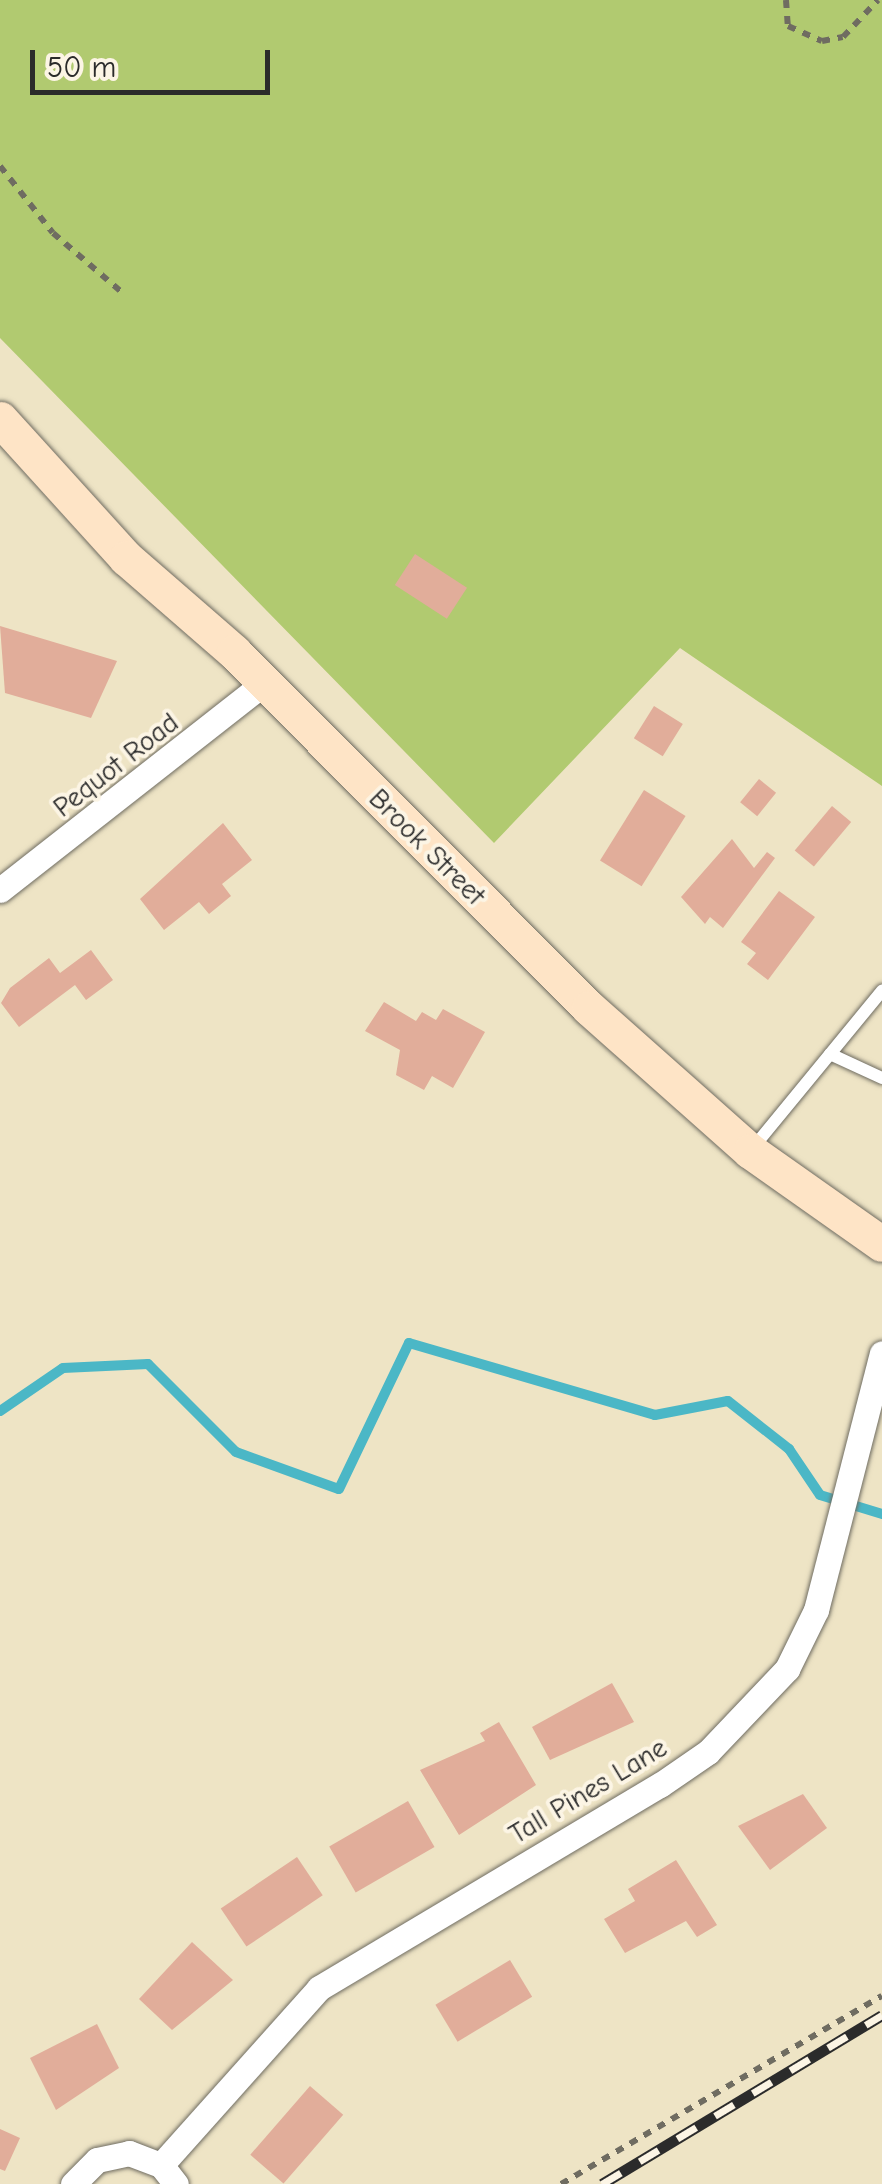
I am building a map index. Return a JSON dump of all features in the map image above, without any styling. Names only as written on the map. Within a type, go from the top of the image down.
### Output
[{"type":"main road","name":"Brook Street","points":[[0,419],[126,558],[264,682],[589,1008],[750,1151],[882,1244]]},
{"type":"street","name":"Pequot Road","points":[[0,890],[264,682]]},
{"type":"street","name":"Tall Pines Lane","points":[[72,2184],[113,2154],[168,2175],[319,1988],[708,1752],[787,1669],[840,1528],[882,1353]]},
{"type":"lane","points":[[750,1151],[882,991]]},
{"type":"lane","points":[[830,1054],[882,1078]]},
{"type":"path","points":[[786,0],[788,26],[822,40],[843,37],[878,0]]},
{"type":"path","points":[[0,166],[53,233],[124,295]]},
{"type":"path","points":[[561,2184],[882,1996]]},
{"type":"green space","points":[[0,0],[882,0],[882,786],[680,648],[494,843],[0,338]]},
{"type":"building","points":[[415,554],[467,588],[447,619],[395,585]]},
{"type":"building","points":[[0,626],[117,661],[91,718],[5,693]]},
{"type":"building","points":[[654,706],[683,724],[663,756],[634,738]]},
{"type":"building","points":[[759,779],[776,793],[757,816],[740,802]]},
{"type":"building","points":[[644,790],[686,816],[642,886],[600,860]]},
{"type":"building","points":[[832,806],[851,822],[814,867],[795,850]]},
{"type":"building","points":[[223,823],[252,860],[222,884],[231,896],[209,914],[199,902],[164,930],[140,899]]},
{"type":"building","points":[[732,839],[754,868],[767,852],[775,858],[723,928],[710,917],[705,924],[681,897]]},
{"type":"building","points":[[779,891],[815,917],[768,980],[747,964],[756,953],[741,942]]},
{"type":"building","points":[[91,950],[113,980],[86,1000],[75,985],[19,1027],[1,1003],[10,988],[49,958],[60,973]]},
{"type":"building","points":[[384,1002],[416,1021],[422,1012],[436,1020],[443,1009],[485,1032],[453,1088],[432,1076],[424,1090],[396,1075],[400,1050],[365,1031]]},
{"type":"building","points":[[612,1683],[634,1722],[550,1760],[532,1727]]},
{"type":"building","points":[[499,1722],[536,1785],[459,1835],[420,1770],[485,1741],[480,1733]]},
{"type":"building","points":[[803,1794],[827,1828],[770,1870],[738,1826]]},
{"type":"building","points":[[408,1801],[434,1847],[356,1892],[329,1846]]},
{"type":"building","points":[[297,1857],[323,1895],[246,1947],[221,1908]]},
{"type":"building","points":[[676,1860],[717,1925],[697,1937],[686,1921],[625,1953],[604,1919],[635,1901],[628,1889]]},
{"type":"building","points":[[192,1942],[233,1980],[172,2030],[139,1999]]},
{"type":"building","points":[[510,1960],[532,1997],[458,2042],[435,2005]]},
{"type":"building","points":[[97,2024],[119,2068],[56,2110],[30,2058]]},
{"type":"building","points":[[310,2086],[343,2115],[284,2184],[250,2155]]},
{"type":"building","points":[[0,2129],[20,2138],[5,2171],[0,2169]]},
{"type":"waterway","points":[[0,1411],[63,1368],[148,1364],[236,1452],[339,1489],[409,1343],[655,1415],[728,1401],[789,1449],[820,1495],[882,1514]]},
{"type":"railway","points":[[602,2184],[882,2015]]}]
